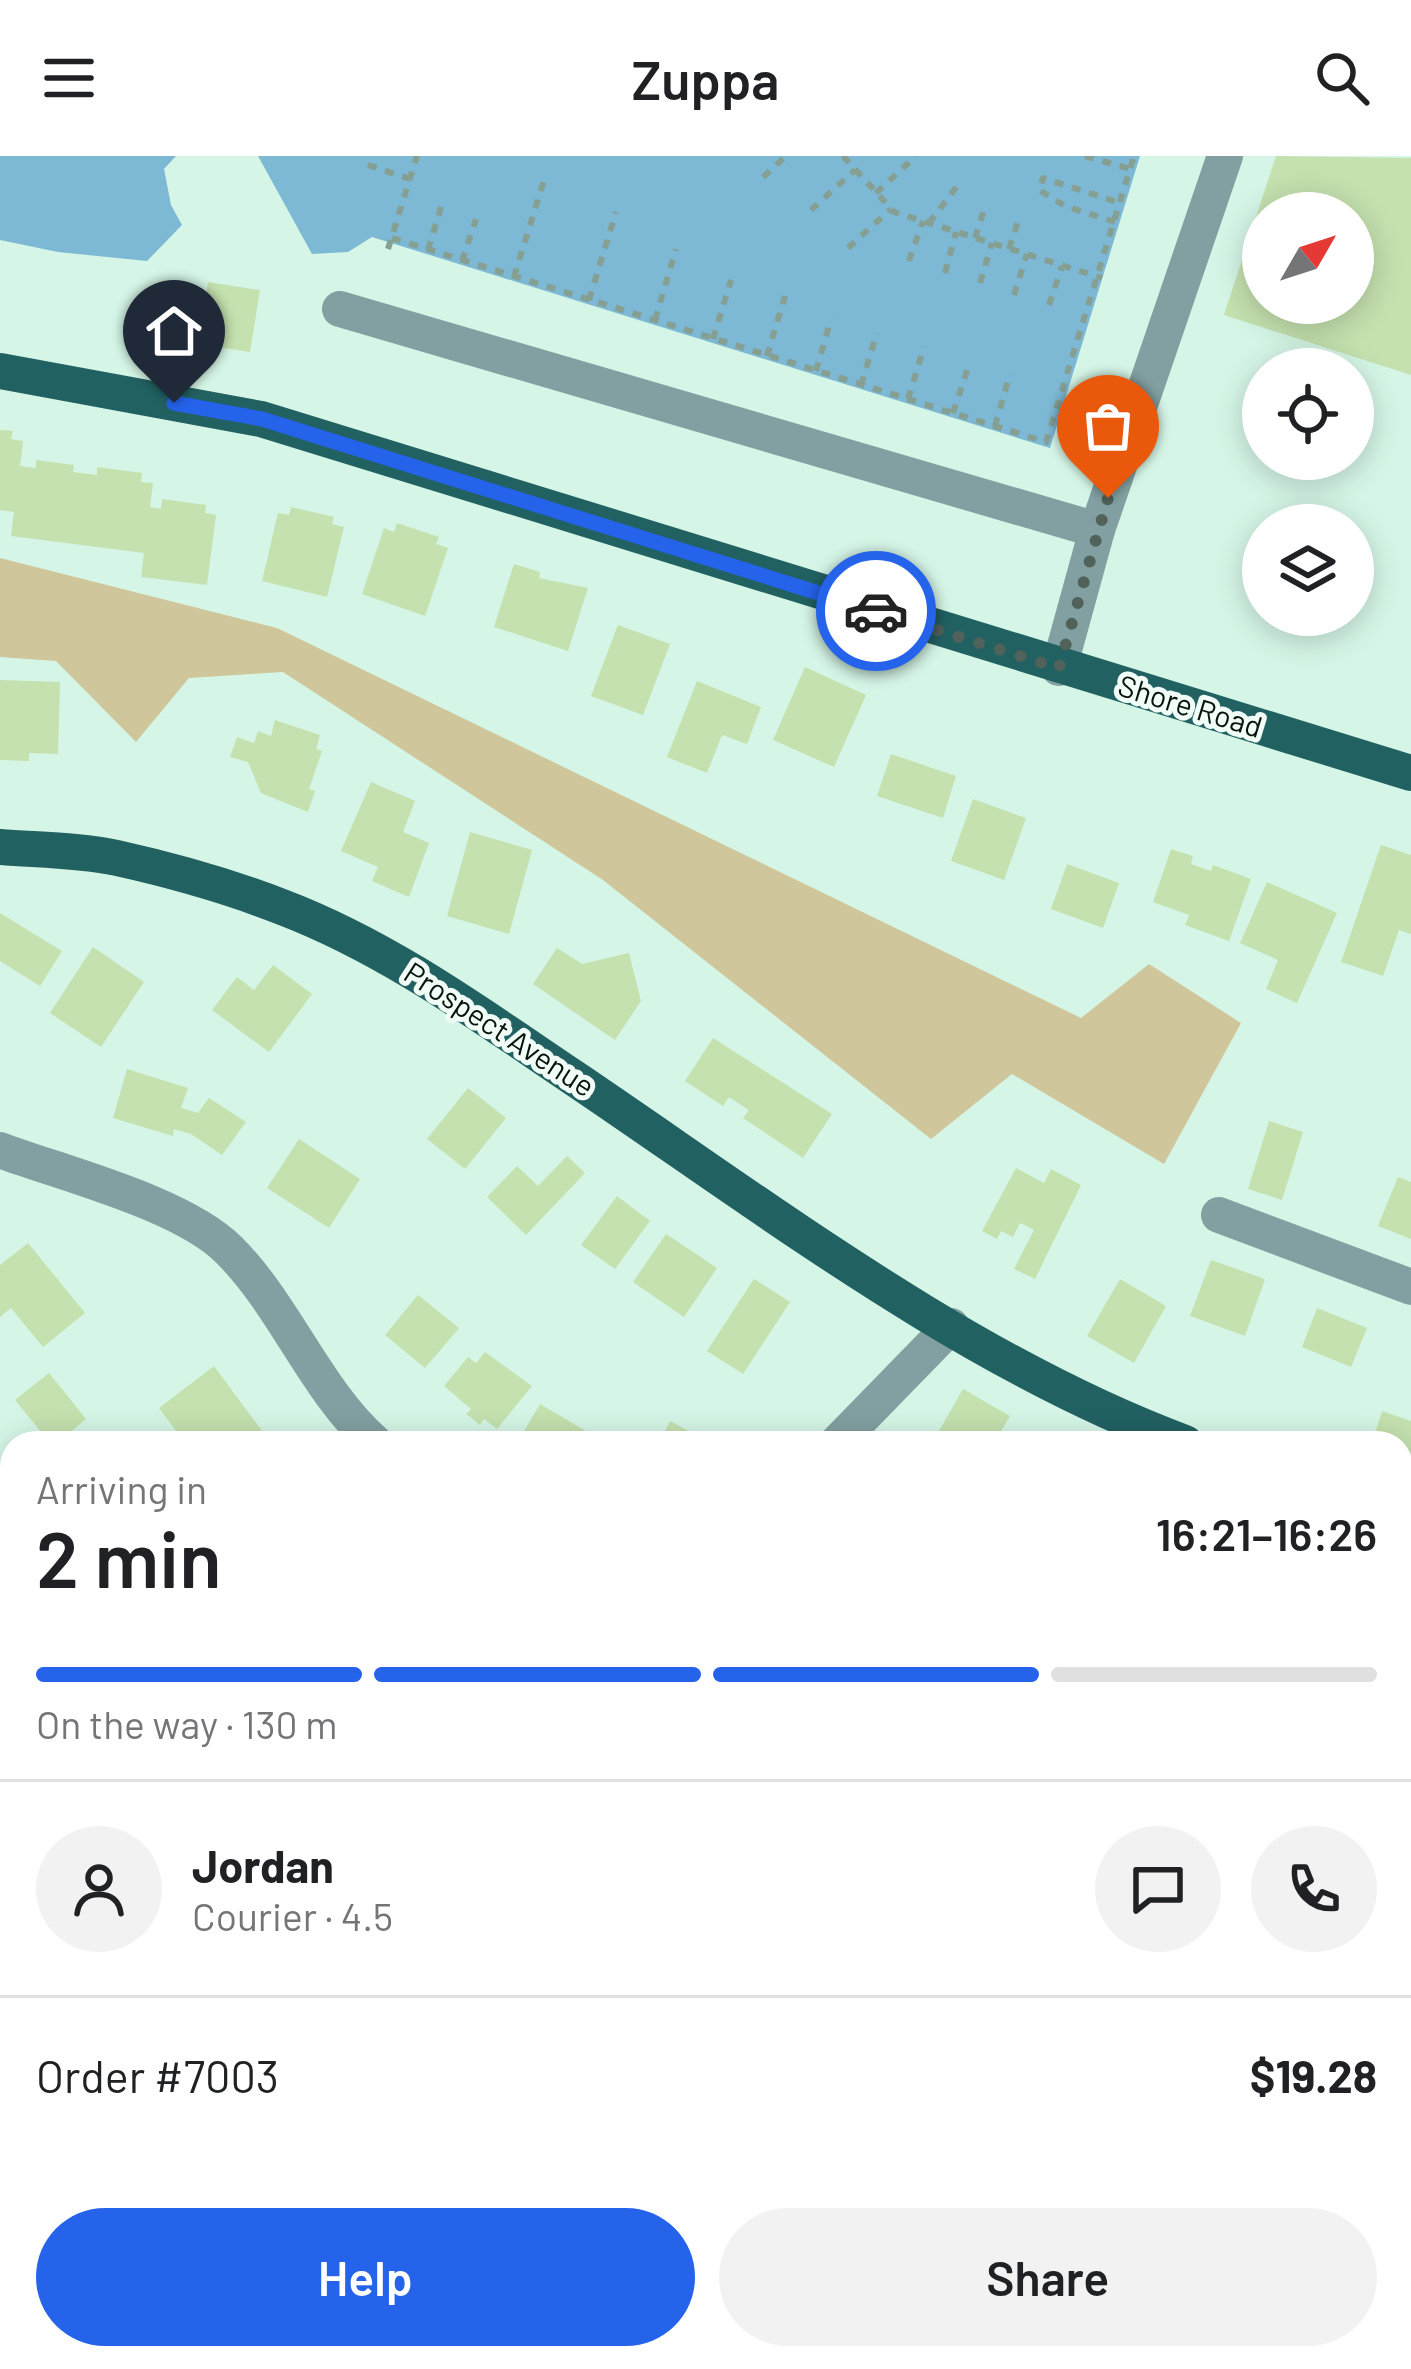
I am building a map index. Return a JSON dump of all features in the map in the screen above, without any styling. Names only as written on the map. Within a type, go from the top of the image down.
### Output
[{"type":"main road","name":"Shore Road","points":[[0,371],[262,419],[1411,773]]},
{"type":"main road","name":"Prospect Avenue","points":[[0,847],[115,857],[282,907],[375,950],[1017,1367],[1152,1431]]},
{"type":"street","points":[[1059,668],[1097,530],[1226,156]]},
{"type":"street","points":[[340,309],[1097,530]]},
{"type":"street","points":[[0,1150],[186,1219],[226,1246],[253,1276],[363,1431]]},
{"type":"street","points":[[1219,1215],[1411,1287]]},
{"type":"street","points":[[849,1431],[951,1326]]},
{"type":"path","points":[[388,249],[417,156]]},
{"type":"path","points":[[763,177],[786,156]]},
{"type":"path","points":[[843,156],[891,209],[1100,278]]},
{"type":"path","points":[[876,193],[916,156]]},
{"type":"path","points":[[1085,156],[1130,169]]},
{"type":"path","points":[[392,238],[1046,442],[1134,156]]},
{"type":"path","points":[[368,165],[410,179]]},
{"type":"path","points":[[811,210],[855,170]]},
{"type":"path","points":[[1114,222],[1065,206],[1039,190],[1043,178],[1120,203]]},
{"type":"path","points":[[514,277],[544,180]]},
{"type":"path","points":[[909,261],[926,222],[958,185]]},
{"type":"path","points":[[975,238],[986,203]]},
{"type":"path","points":[[428,250],[441,207]]},
{"type":"path","points":[[848,248],[891,209]]},
{"type":"path","points":[[589,300],[616,212]]},
{"type":"path","points":[[1010,249],[1020,214]]},
{"type":"path","points":[[462,261],[476,219]]},
{"type":"path","points":[[945,273],[956,232]]},
{"type":"path","points":[[980,283],[992,243]]},
{"type":"path","points":[[655,320],[676,249]]},
{"type":"path","points":[[1014,295],[1027,254]]},
{"type":"path","points":[[1049,305],[1062,266]]},
{"type":"path","points":[[713,339],[731,280]]},
{"type":"path","points":[[767,356],[785,296]]},
{"type":"path","points":[[816,371],[831,319]]},
{"type":"path","points":[[860,385],[877,333]]},
{"type":"path","points":[[908,399],[924,347]]},
{"type":"path","points":[[953,413],[970,362]]},
{"type":"path","points":[[994,426],[1010,374]]},
{"type":"shaded area","points":[[0,558],[277,628],[1081,1018],[1149,964],[1241,1023],[1164,1164],[1012,1074],[931,1139],[603,880],[283,672],[189,678],[136,742],[56,661],[0,657]]},
{"type":"water","points":[[0,156],[176,156],[164,169],[171,205],[182,225],[147,261],[58,252],[0,240]]},
{"type":"water","points":[[258,156],[1140,156],[1050,448],[372,237],[348,252],[312,254]]},
{"type":"building","points":[[1276,156],[1411,158],[1411,375],[1374,363],[1374,348],[1327,348],[1252,324],[1374,324],[1374,192],[1264,192]]},
{"type":"building","points":[[1242,260],[1242,321],[1224,315]]},
{"type":"building","points":[[208,282],[260,290],[250,352],[198,344]]},
{"type":"building","points":[[0,430],[13,431],[11,439],[23,441],[20,466],[36,468],[36,460],[74,465],[73,472],[97,475],[97,467],[142,473],[141,482],[153,483],[150,507],[161,509],[162,499],[206,505],[205,513],[216,515],[207,585],[141,577],[144,553],[11,536],[14,512],[0,510]]},
{"type":"building","points":[[291,507],[334,517],[332,524],[344,527],[327,597],[262,581],[278,513],[289,515]]},
{"type":"building","points":[[397,523],[439,537],[436,544],[448,548],[425,616],[362,594],[384,528],[394,532]]},
{"type":"building","points":[[514,564],[540,572],[539,578],[588,588],[568,651],[494,627]]},
{"type":"building","points":[[618,625],[670,644],[643,715],[591,696]]},
{"type":"building","points":[[805,667],[866,695],[834,767],[773,740]]},
{"type":"building","points":[[0,680],[60,682],[58,754],[29,753],[29,761],[0,760]]},
{"type":"building","points":[[697,681],[761,707],[747,744],[722,735],[707,773],[667,757]]},
{"type":"building","points":[[275,720],[320,735],[316,749],[322,751],[309,789],[315,791],[308,812],[261,793],[248,762],[230,757],[237,737],[254,743],[258,731],[271,736]]},
{"type":"building","points":[[891,754],[956,776],[943,818],[877,796]]},
{"type":"building","points":[[371,782],[415,801],[403,832],[429,843],[409,897],[372,881],[378,867],[341,851]]},
{"type":"building","points":[[973,799],[1026,818],[1004,880],[951,861]]},
{"type":"building","points":[[470,832],[532,850],[509,934],[447,916]]},
{"type":"building","points":[[1381,845],[1411,855],[1411,934],[1399,930],[1383,976],[1341,962]]},
{"type":"building","points":[[1171,849],[1193,856],[1191,864],[1211,871],[1213,865],[1251,879],[1229,941],[1185,925],[1189,915],[1153,902]]},
{"type":"building","points":[[1067,864],[1119,883],[1103,928],[1051,909]]},
{"type":"building","points":[[1267,882],[1337,913],[1297,1003],[1266,989],[1278,960],[1240,943]]},
{"type":"building","points":[[0,913],[62,951],[40,986],[0,961]]},
{"type":"building","points":[[93,947],[144,982],[101,1047],[50,1013]]},
{"type":"building","points":[[557,948],[582,964],[629,953],[641,1001],[615,1040],[533,984]]},
{"type":"building","points":[[273,965],[312,994],[269,1052],[212,1010],[237,977],[254,990]]},
{"type":"building","points":[[713,1038],[832,1114],[803,1158],[743,1118],[749,1110],[729,1097],[723,1106],[685,1081]]},
{"type":"building","points":[[127,1069],[188,1088],[181,1108],[198,1113],[209,1098],[246,1122],[222,1155],[191,1134],[174,1129],[173,1136],[113,1118]]},
{"type":"building","points":[[468,1088],[506,1118],[465,1169],[427,1139]]},
{"type":"building","points":[[1269,1121],[1303,1132],[1282,1200],[1248,1189]]},
{"type":"building","points":[[299,1139],[360,1179],[329,1228],[267,1188]]},
{"type":"building","points":[[567,1156],[585,1173],[526,1235],[487,1197],[517,1166],[538,1186]]},
{"type":"building","points":[[1016,1168],[1044,1183],[1051,1169],[1081,1185],[1035,1279],[1014,1269],[1034,1230],[1020,1223],[1013,1237],[1001,1231],[997,1239],[982,1231]]},
{"type":"building","points":[[1398,1177],[1411,1182],[1411,1239],[1378,1226]]},
{"type":"building","points":[[617,1196],[650,1221],[615,1269],[581,1245]]},
{"type":"building","points":[[666,1234],[717,1268],[684,1317],[633,1282]]},
{"type":"building","points":[[28,1243],[85,1313],[43,1347],[11,1308],[0,1317],[0,1265]]},
{"type":"building","points":[[1211,1260],[1265,1279],[1245,1336],[1190,1316]]},
{"type":"building","points":[[754,1279],[790,1302],[743,1374],[707,1351]]},
{"type":"building","points":[[1120,1279],[1166,1306],[1134,1363],[1087,1336]]},
{"type":"building","points":[[418,1295],[459,1328],[425,1368],[385,1335]]},
{"type":"building","points":[[1317,1308],[1367,1328],[1351,1367],[1302,1347]]},
{"type":"building","points":[[485,1352],[532,1386],[497,1429],[484,1419],[480,1425],[466,1414],[471,1409],[444,1386],[468,1357],[476,1363]]},
{"type":"building","points":[[214,1366],[262,1431],[176,1431],[159,1408]]},
{"type":"building","points":[[49,1373],[86,1419],[72,1431],[40,1431],[15,1400]]},
{"type":"building","points":[[963,1389],[1010,1416],[1001,1431],[939,1431]]},
{"type":"building","points":[[540,1404],[586,1431],[524,1431]]},
{"type":"building","points":[[1382,1411],[1411,1421],[1411,1431],[1376,1431]]},
{"type":"building","points":[[670,1421],[689,1431],[665,1431]]},
{"type":"way so far","points":[[876,611],[1059,668],[1108,498]]},
{"type":"route","points":[[174,403],[262,419],[876,611]]}]
